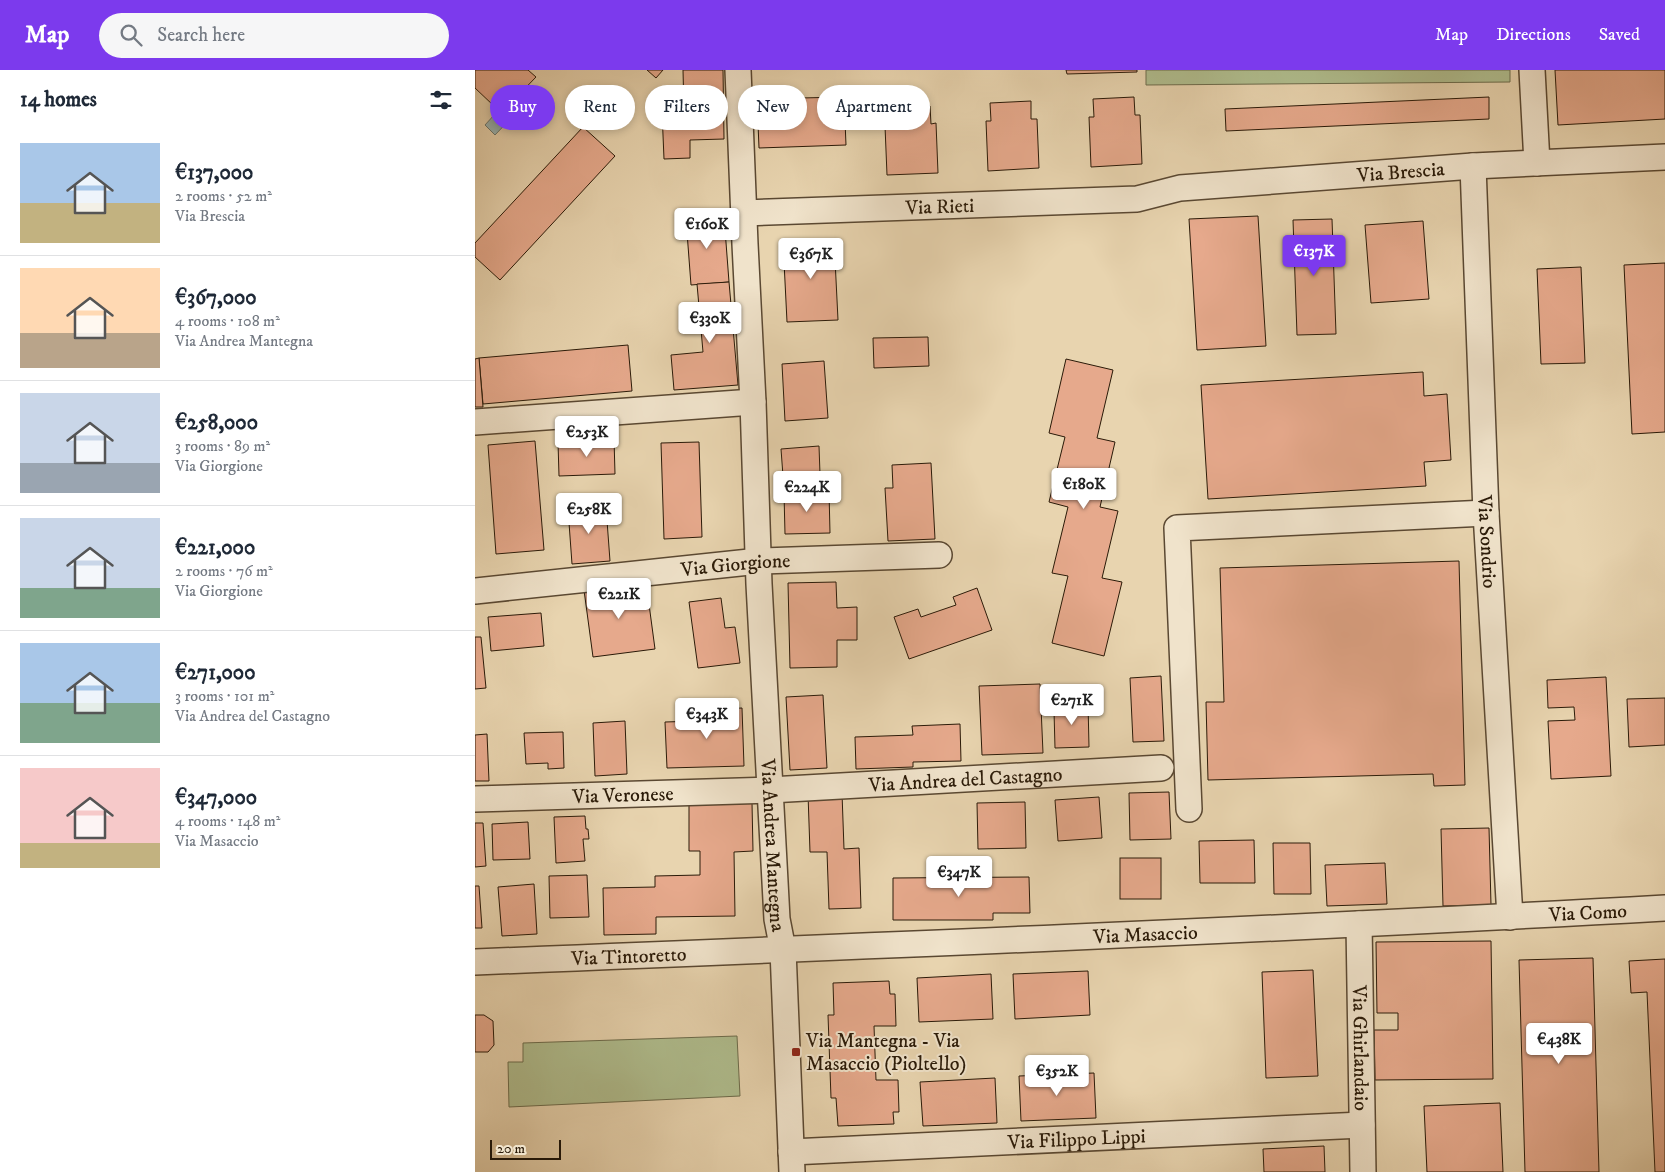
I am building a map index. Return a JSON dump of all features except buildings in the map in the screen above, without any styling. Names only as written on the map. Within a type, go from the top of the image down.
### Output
[{"type":"street","name":"Via Andrea Mantegna","points":[[738,70],[770,790],[777,919],[783,950],[792,1162]]},
{"type":"street","points":[[1532,70],[1537,163]]},
{"type":"street","name":"Via Brescia","points":[[1137,199],[1180,188],[1473,166],[1665,157]]},
{"type":"street","name":"Via Sondrio","points":[[1473,166],[1486,513],[1510,917]]},
{"type":"street","name":"Via Rieti","points":[[744,213],[1137,199]]},
{"type":"street","points":[[475,422],[753,402]]},
{"type":"street","points":[[1189,809],[1177,528],[1486,513]]},
{"type":"street","name":"Via Giorgione","points":[[475,591],[759,561],[939,555]]},
{"type":"street","name":"Via Andrea del Castagno","points":[[770,790],[1161,768]]},
{"type":"street","name":"Via Veronese","points":[[475,799],[770,790]]},
{"type":"street","name":"Via Como","points":[[1510,917],[1665,908]]},
{"type":"street","name":"Via Masaccio","points":[[783,950],[1510,917]]},
{"type":"street","name":"Via Ghirlandaio","points":[[1359,924],[1363,1172]]},
{"type":"street","name":"Via Tintoretto","points":[[475,962],[783,950]]},
{"type":"street","name":"Via Filippo Lippi","points":[[792,1162],[1362,1125]]},
{"type":"green space","points":[[1146,70],[1510,70],[1510,82],[1146,85]]},
{"type":"green space","points":[[737,1036],[740,1096],[509,1107],[508,1062],[523,1062],[523,1043]]},
{"type":"water","points":[[490,120],[490,130],[485,125]]},
{"type":"water","points":[[490,130],[500,130],[495,135]]},
{"type":"place","name":"Via Mantegna - Via Masaccio (Pioltello)","points":[[796,1052]]}]
